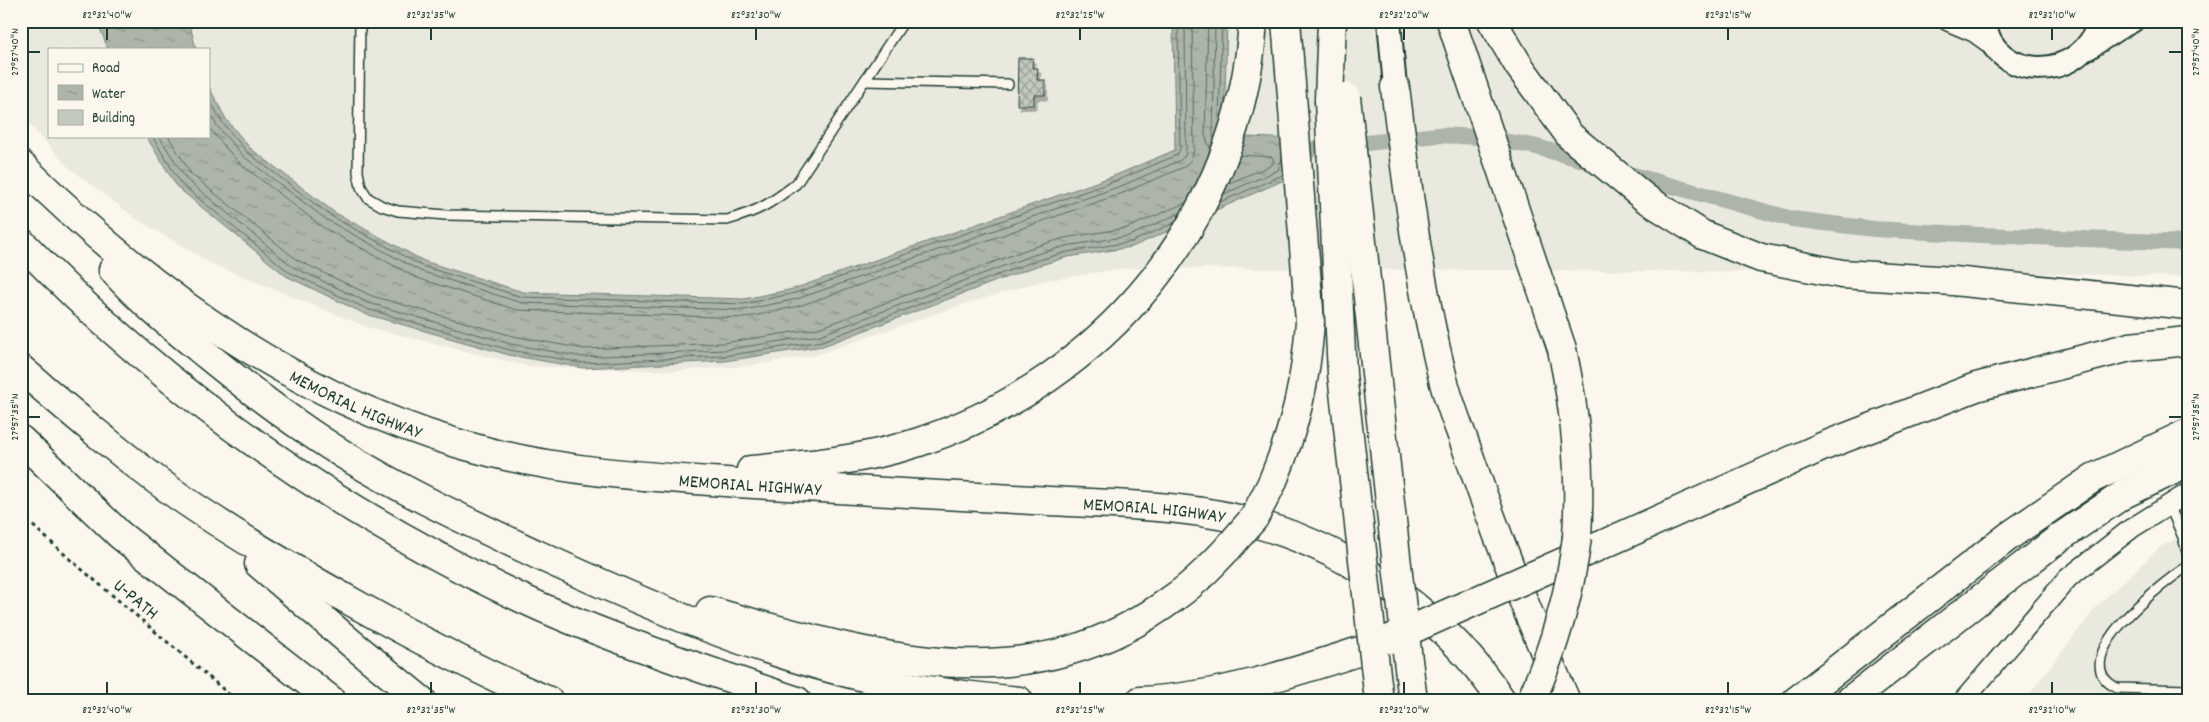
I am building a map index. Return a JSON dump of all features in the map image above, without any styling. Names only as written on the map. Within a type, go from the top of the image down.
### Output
[{"type":"highway","points":[[656,477],[710,475],[817,464],[869,455],[919,442],[981,418],[1024,395],[1061,370],[1107,331],[1146,290],[1170,257],[1190,224],[1218,169],[1239,110],[1247,72],[1253,21]]},
{"type":"highway","points":[[573,570],[618,586],[816,640],[912,660],[980,665],[1007,664],[1055,655],[1095,642],[1129,626],[1176,597],[1228,548],[1254,518],[1289,444],[1297,416],[1308,356],[1310,322],[1286,21]]},
{"type":"highway","points":[[1332,21],[1337,98],[1362,234],[1387,487],[1413,701]]},
{"type":"highway","points":[[1336,21],[1342,374],[1379,701]]},
{"type":"highway","points":[[1451,21],[1562,349],[1576,427],[1579,495],[1573,570],[1556,639],[1530,701]]},
{"type":"highway","points":[[1492,21],[1519,66],[1570,136],[1645,198],[1703,235],[1760,258],[1842,274],[1953,282],[2188,305]]},
{"type":"highway","points":[[1395,87],[1406,176],[1443,380],[1502,548],[1530,621],[1566,701]]},
{"type":"highway","points":[[21,166],[117,274],[156,312],[240,382],[306,430],[389,480],[464,520],[573,570],[712,629],[828,668],[923,690],[1019,701]]},
{"type":"highway","name":"MEMORIAL HIGHWAY","points":[[21,166],[60,203],[144,275],[198,316],[268,362],[350,403],[400,424],[489,452],[571,468],[656,477],[892,493],[1160,507],[1216,514],[1262,525],[1305,541],[1358,566],[1417,608],[1453,642],[1492,685],[1502,701]]},
{"type":"highway","points":[[21,242],[91,310],[195,398],[299,473],[380,524],[469,572],[545,608],[626,642],[748,689],[797,701]]},
{"type":"highway","points":[[1140,701],[1216,690],[1294,673],[1369,648],[1824,446],[1976,387],[2130,347],[2188,341]]},
{"type":"highway","points":[[21,369],[96,433],[174,492],[422,701]]},
{"type":"highway","points":[[1796,701],[2009,536],[2093,478],[2188,433]]},
{"type":"highway","points":[[21,440],[120,535],[332,701]]},
{"type":"highway","points":[[1849,701],[2059,538],[2124,494],[2188,462]]},
{"type":"highway","points":[[174,492],[296,571],[456,659],[549,701]]},
{"type":"highway","points":[[268,652],[313,701]]},
{"type":"street","points":[[1389,21],[1395,87]]},
{"type":"street","points":[[1948,21],[1974,32],[2011,60],[2030,68],[2050,69],[2070,62],[2117,29],[2132,21]]},
{"type":"street","points":[[1984,21],[1995,47]]},
{"type":"street","points":[[2086,50],[2096,33],[2099,21]]},
{"type":"street","points":[[1963,701],[2068,578],[2132,528],[2188,493]]},
{"type":"lane","points":[[360,21],[357,151],[361,187],[368,198],[382,206],[423,214],[727,220],[757,212],[796,184],[904,21]]},
{"type":"lane","points":[[865,81],[1008,84]]},
{"type":"lane","points":[[2169,505],[2183,537],[2188,556]]},
{"type":"lane","points":[[2188,566],[2166,580],[2118,625],[2103,649],[2101,668],[2109,684],[2117,688],[2188,690]]},
{"type":"path","name":"U-PATH","points":[[21,515],[72,561],[237,701]]},
{"type":"shaded area","points":[[21,21],[2188,21],[2188,277],[2027,273],[1126,268],[1042,281],[955,307],[816,355],[746,366],[674,371],[526,366],[367,327],[212,264],[138,220],[68,167],[21,115]]},
{"type":"shaded area","points":[[2188,532],[2188,701],[2024,701],[2097,606],[2160,547]]},
{"type":"water","points":[[97,21],[189,21],[196,48],[108,48]]},
{"type":"water","points":[[1173,21],[1227,21],[1224,136],[1298,139],[1289,178],[1132,247],[1068,257],[1034,267],[823,346],[725,361],[583,368],[509,355],[365,314],[286,276],[177,187],[147,138],[210,138],[210,89],[226,119],[250,148],[334,212],[424,261],[523,292],[744,299],[793,289],[1116,175],[1175,150]]},
{"type":"building","points":[[1018,58],[1033,58],[1032,68],[1038,68],[1037,80],[1045,80],[1045,95],[1034,95],[1034,105],[1017,105]]},
{"type":"waterway","points":[[1288,152],[1437,135],[1479,137],[1533,146],[1594,163]]},
{"type":"waterway","points":[[1622,172],[1792,219],[1874,229],[2188,243]]}]
